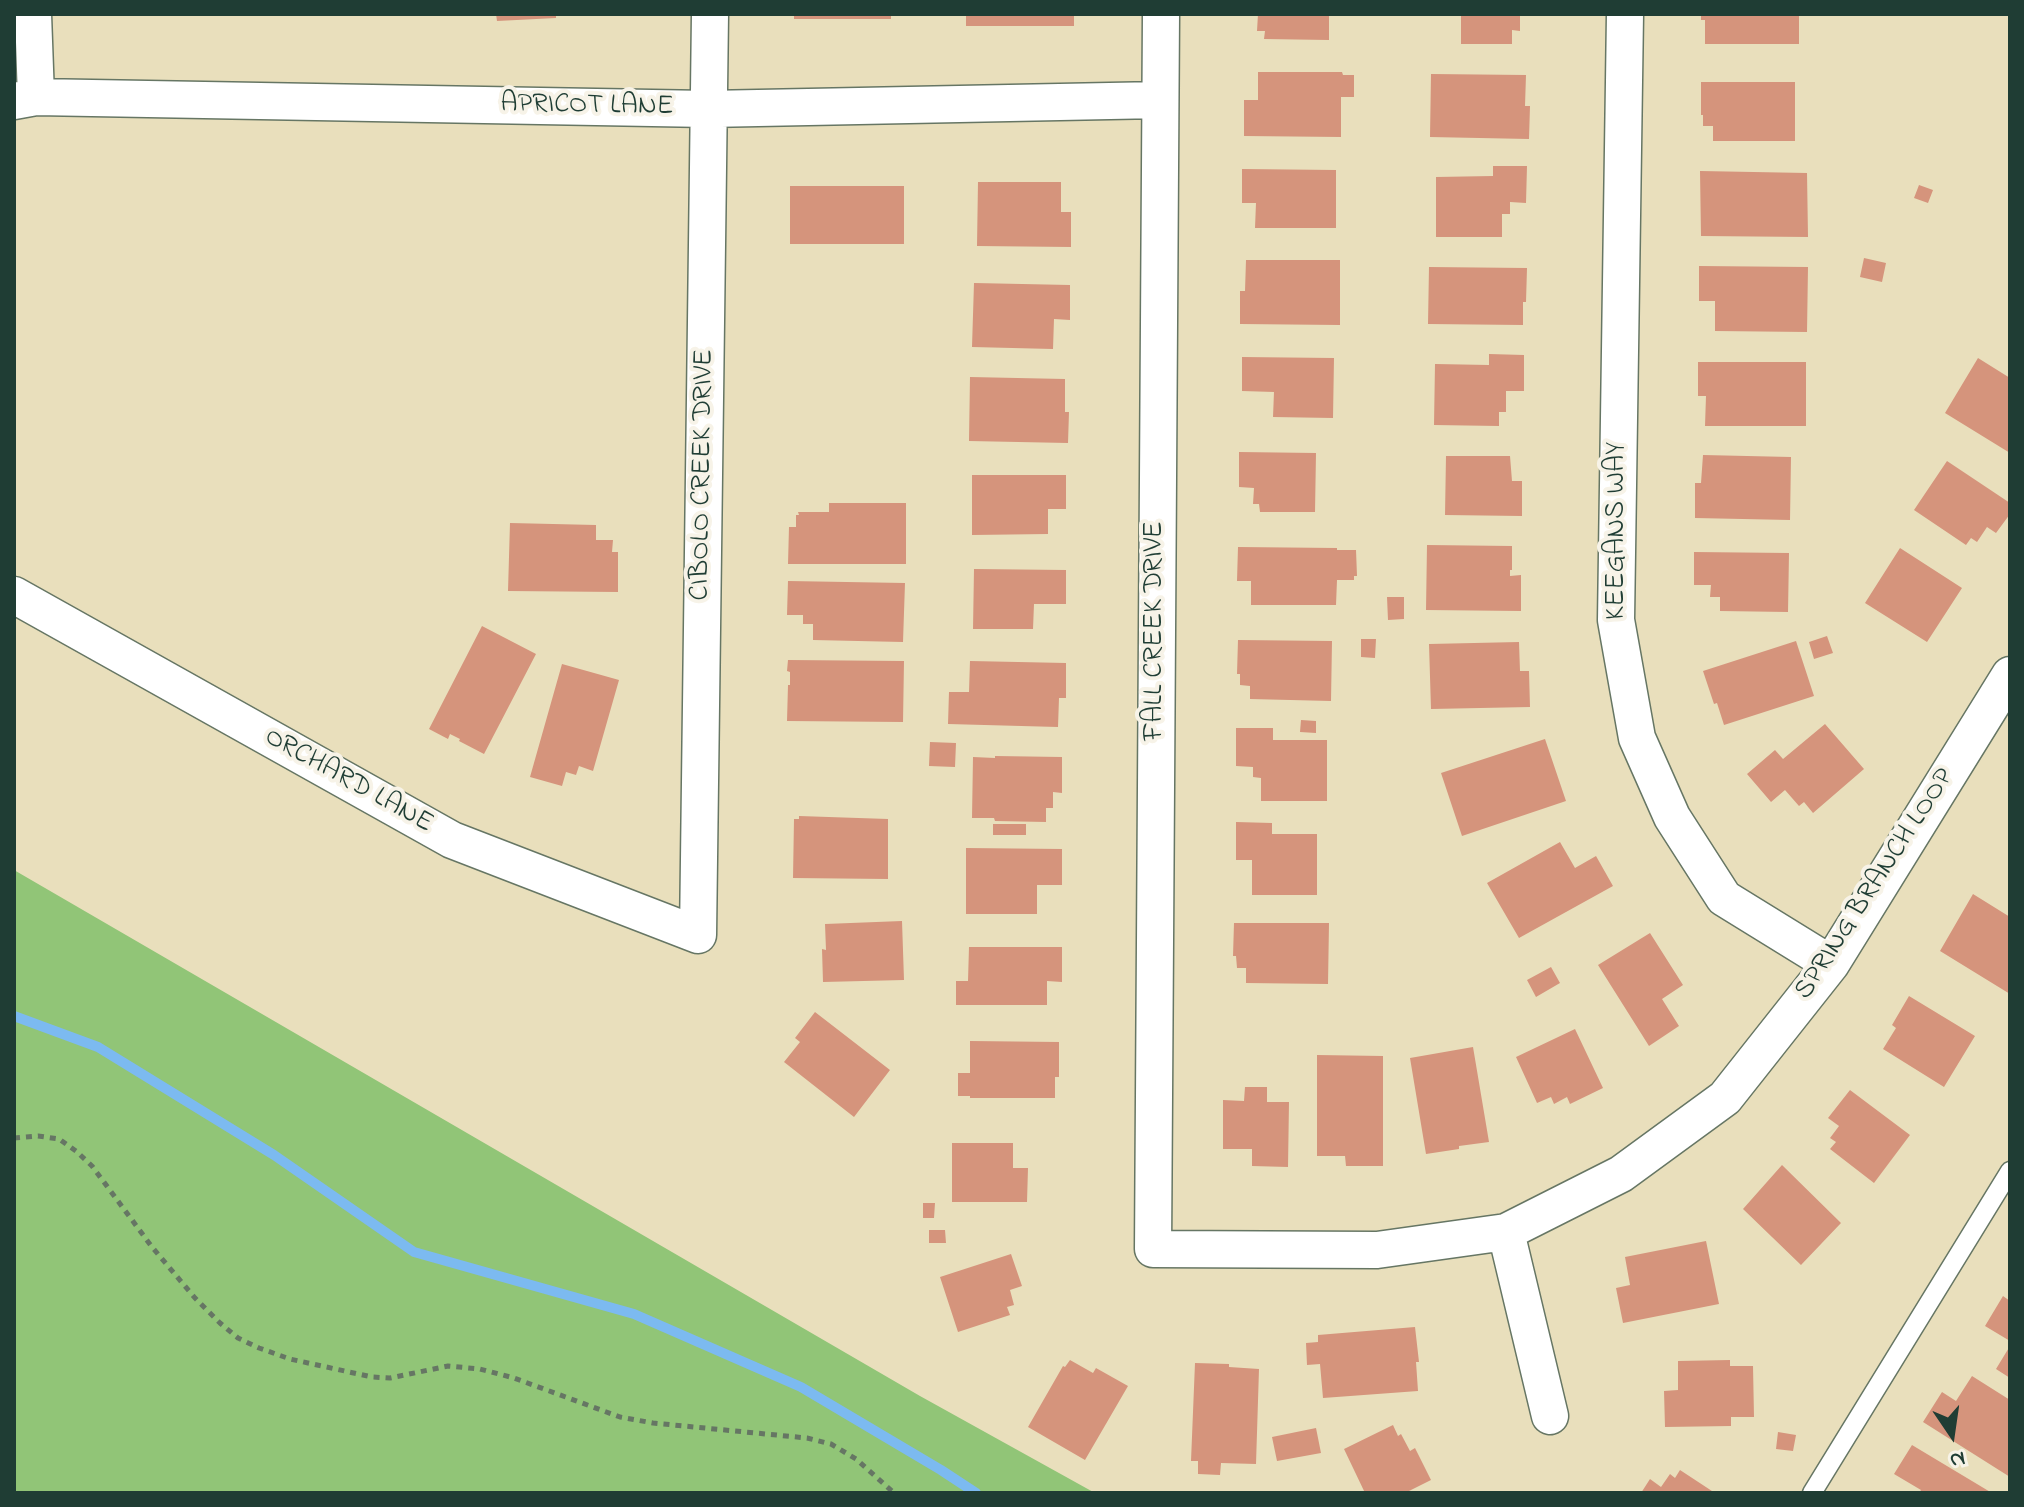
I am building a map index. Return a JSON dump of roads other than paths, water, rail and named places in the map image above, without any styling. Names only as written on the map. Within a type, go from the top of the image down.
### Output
[{"type":"street","points":[[25,99],[33,14]]},
{"type":"street","name":"CIBOLO CREEK DRIVE","points":[[698,935],[710,14]]},
{"type":"street","name":"FALL CREEK DRIVE","points":[[1153,1249],[1161,14]]},
{"type":"street","name":"KEEGANS WAY","points":[[1625,14],[1616,620],[1637,738],[1672,817],[1724,898],[1831,964]]},
{"type":"street","name":"APRICOT LANE","points":[[25,99],[708,109],[1160,100]]},
{"type":"street","name":"ORCHARD LANE","points":[[14,595],[452,840],[698,935]]},
{"type":"street","name":"SPRING BRANCH LOOP","points":[[1153,1249],[1377,1250],[1506,1232],[1621,1174],[1725,1098],[1831,964],[2010,675]]},
{"type":"street","points":[[1506,1232],[1550,1416]]},
{"type":"lane","points":[[1812,1493],[2010,1171]]},
{"type":"waterway","points":[[14,1016],[98,1047],[274,1155],[414,1252],[634,1314],[801,1387],[976,1493]]}]
